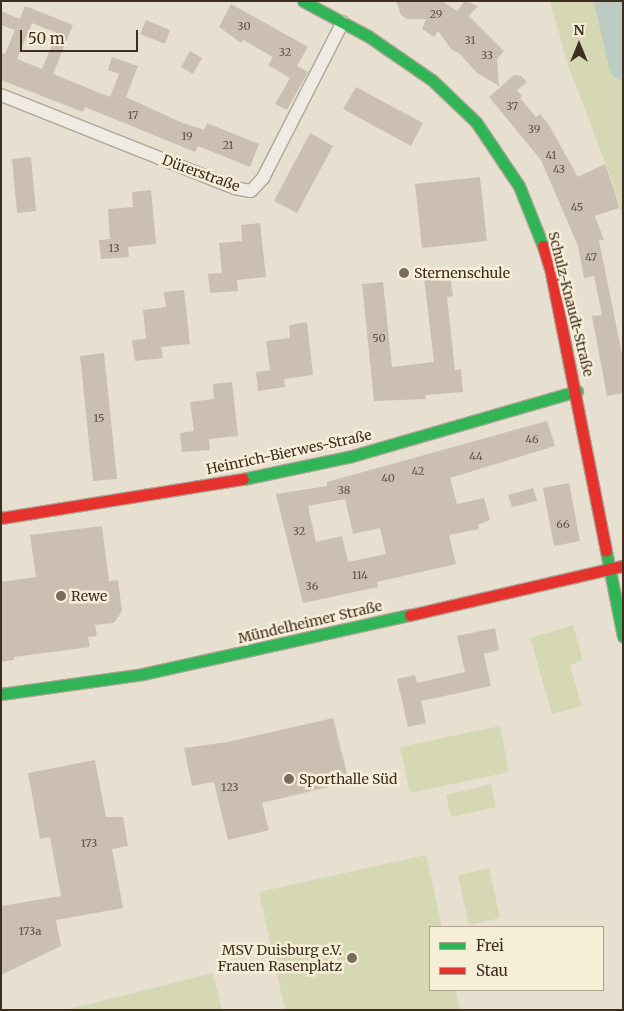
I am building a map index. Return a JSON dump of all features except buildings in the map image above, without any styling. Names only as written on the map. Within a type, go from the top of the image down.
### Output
[{"type":"street","name":"Schulz-Knaudt-Straße","points":[[303,1],[343,22],[432,80],[476,122],[506,162],[533,215],[543,244],[577,390],[623,636]]},
{"type":"street","name":"Dürerstraße","points":[[1,95],[235,188],[251,191],[263,178],[343,22]]},
{"type":"street","name":"Heinrich-Bierwes-Straße","points":[[1,518],[233,481],[342,458],[577,390]]},
{"type":"street","name":"Mündelheimer Straße","points":[[1,694],[143,674],[623,566]]},
{"type":"green space","points":[[550,1],[623,1],[623,221],[616,191],[568,65]]},
{"type":"green space","points":[[573,625],[583,660],[570,665],[582,706],[552,714],[530,638]]},
{"type":"green space","points":[[500,726],[509,772],[410,793],[400,747]]},
{"type":"green space","points":[[491,784],[496,807],[451,817],[446,795]]},
{"type":"green space","name":"MSV Duisburg e.V. Frauen Rasenplatz","points":[[426,855],[442,926],[429,926],[429,991],[456,991],[460,1010],[285,1010],[259,892]]},
{"type":"green space","points":[[489,868],[500,918],[469,925],[458,875]]},
{"type":"green space","points":[[213,973],[222,1010],[70,1009]]},
{"type":"waterway","points":[[608,1],[623,65]]},
{"type":"traffic: fast","points":[[303,1],[368,36],[432,80],[476,122],[519,186],[543,246]]},
{"type":"traffic: fast","points":[[243,479],[352,456],[577,391]]},
{"type":"traffic: fast","points":[[606,551],[623,636]]},
{"type":"traffic: fast","points":[[1,694],[143,674],[410,615]]},
{"type":"traffic: jam","points":[[543,246],[551,273],[606,551]]},
{"type":"traffic: jam","points":[[1,518],[243,479]]},
{"type":"traffic: jam","points":[[410,615],[622,566]]},
{"type":"place","name":"Sternenschule","points":[[404,273]]},
{"type":"place","name":"Rewe","points":[[61,596]]},
{"type":"place","name":"Sporthalle Süd","points":[[289,779]]},
{"type":"place","name":"MSV Duisburg e.V. Frauen Rasenplatz","points":[[352,958]]}]
